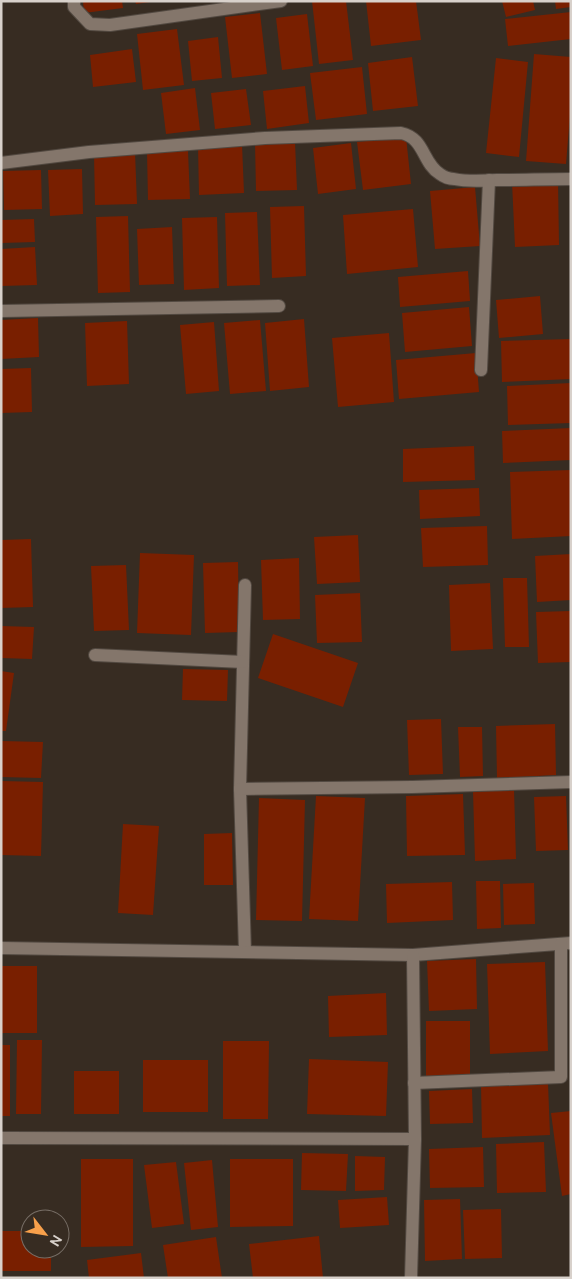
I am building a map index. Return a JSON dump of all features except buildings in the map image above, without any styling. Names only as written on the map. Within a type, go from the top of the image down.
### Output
[{"type":"street","points":[[74,1],[74,7],[90,24],[110,25],[280,1]]},
{"type":"street","points":[[1,163],[89,152],[265,138],[401,133],[407,134],[418,143],[434,169],[442,175],[455,180],[571,179]]},
{"type":"street","points":[[481,370],[489,180]]},
{"type":"street","points":[[1,311],[279,306]]},
{"type":"street","points":[[245,585],[240,789],[245,952]]},
{"type":"street","points":[[95,656],[243,662]]},
{"type":"street","points":[[240,789],[412,787],[571,782]]},
{"type":"street","points":[[1,948],[413,955],[566,943],[561,1077],[414,1083]]},
{"type":"street","points":[[411,1278],[415,1139],[413,955]]},
{"type":"street","points":[[1,1138],[415,1139]]}]
